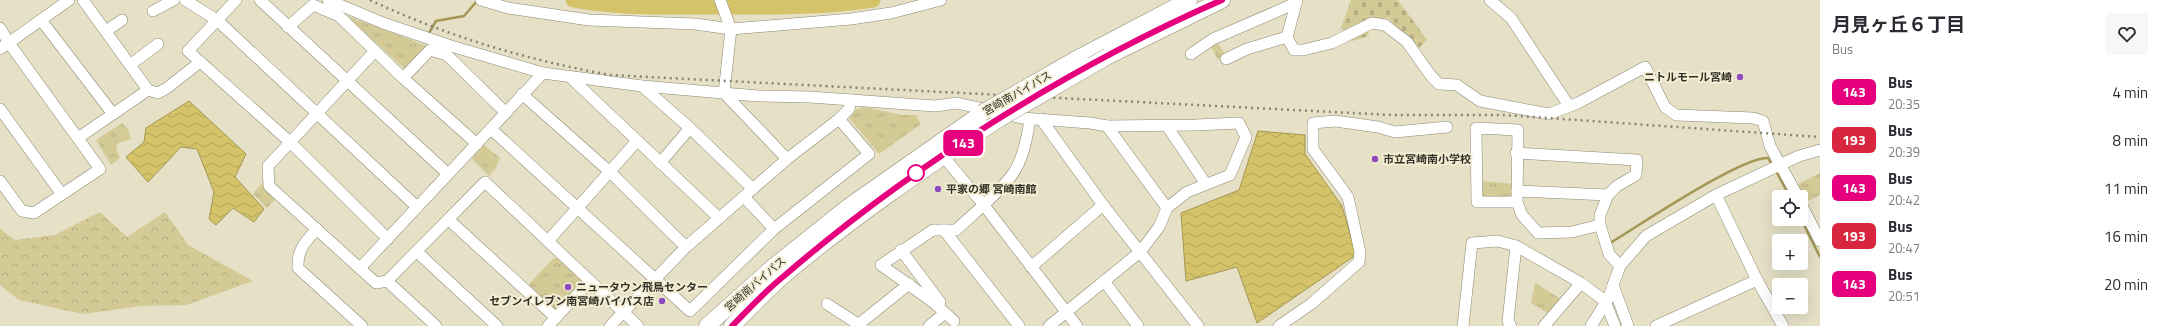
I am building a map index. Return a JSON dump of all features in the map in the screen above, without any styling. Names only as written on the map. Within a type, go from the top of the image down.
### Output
[{"type":"highway","name":"宮崎南バイパス","points":[[707,326],[773,267],[848,208],[982,114],[1080,57],[1189,0]]},
{"type":"highway","name":"宮崎南バイパス","points":[[732,326],[783,276],[872,206],[943,156],[999,119],[1108,56],[1222,0]]},
{"type":"street","points":[[83,0],[148,90],[158,92],[167,88],[200,62]]},
{"type":"street","points":[[152,11],[174,0]]},
{"type":"street","points":[[185,0],[217,20],[417,207]]},
{"type":"street","points":[[236,0],[188,51],[290,142],[388,239]]},
{"type":"street","points":[[260,0],[448,174]]},
{"type":"street","points":[[328,0],[383,23],[451,46],[543,73],[570,77],[642,86],[724,93],[935,106],[957,103],[1035,119],[1090,123],[1107,126],[1166,126],[1239,123],[1246,137],[1230,175],[1187,192],[1167,208],[1159,227],[1140,252],[1049,326]]},
{"type":"street","points":[[481,0],[508,8],[589,20],[730,25],[851,19],[891,13],[941,0]]},
{"type":"street","points":[[720,0],[730,25],[724,93],[787,158]]},
{"type":"street","points":[[1490,0],[1511,18],[1569,106]]},
{"type":"street","points":[[4,46],[42,20],[62,2]]},
{"type":"street","points":[[1296,2],[1287,37],[1294,50],[1303,50],[1332,43],[1372,22],[1385,26],[1407,42],[1431,76],[1439,84],[1457,86],[1480,101],[1549,114],[1569,106],[1645,67],[1665,107],[1676,115],[1752,118],[1763,121],[1770,146],[1794,190]]},
{"type":"street","points":[[1191,54],[1213,39],[1296,2]]},
{"type":"street","points":[[288,26],[313,5],[339,16],[403,78],[477,144]]},
{"type":"street","points":[[42,20],[113,114]]},
{"type":"street","points":[[106,32],[122,20]]},
{"type":"street","points":[[0,28],[4,46],[78,138],[100,169],[61,193],[34,213],[22,211],[0,181]]},
{"type":"street","points":[[1226,59],[1247,49],[1287,37]]},
{"type":"street","points":[[130,65],[158,44]]},
{"type":"street","points":[[403,78],[430,50],[447,55],[506,113]]},
{"type":"street","points":[[374,51],[348,82],[268,166],[269,186],[376,283],[388,281],[485,182],[638,326]]},
{"type":"street","points":[[360,268],[543,73]]},
{"type":"street","points":[[570,77],[719,218]]},
{"type":"street","points":[[642,86],[690,128],[753,188]]},
{"type":"street","points":[[78,138],[148,90]]},
{"type":"street","points":[[522,94],[610,172],[686,247]]},
{"type":"street","points":[[610,326],[686,247],[787,158],[839,119],[849,109],[851,100]]},
{"type":"street","points":[[0,109],[61,193]]},
{"type":"street","points":[[491,129],[690,311],[774,229],[869,154],[839,119]]},
{"type":"street","points":[[952,320],[909,284],[881,265],[901,250],[933,230],[956,230],[1012,174],[1035,119]]},
{"type":"street","points":[[1035,119],[1198,326]]},
{"type":"street","points":[[1279,326],[1312,304],[1360,262],[1360,252],[1348,197],[1313,149],[1313,123],[1335,121],[1395,132],[1446,127]]},
{"type":"street","points":[[1107,126],[1167,208]]},
{"type":"street","points":[[1166,126],[1206,184]]},
{"type":"street","points":[[660,163],[690,128]]},
{"type":"street","points":[[1600,225],[1572,232],[1538,233],[1522,214],[1517,196],[1516,152],[1518,130],[1476,128],[1476,202],[1517,196],[1608,195]]},
{"type":"street","points":[[548,241],[637,141]]},
{"type":"street","points":[[1590,326],[1613,286],[1620,266],[1646,236],[1716,195],[1781,164],[1814,150],[1820,150]]},
{"type":"street","points":[[1516,152],[1637,160],[1636,175],[1617,186],[1608,195],[1600,215],[1600,225],[1609,254],[1620,266]]},
{"type":"street","points":[[943,156],[983,204],[1077,326]]},
{"type":"street","points":[[1716,195],[1757,280],[1783,326]]},
{"type":"street","points":[[744,197],[774,229]]},
{"type":"street","points":[[1031,267],[1103,205]]},
{"type":"street","points":[[1808,218],[1820,241]]},
{"type":"street","points":[[449,220],[552,322],[590,281]]},
{"type":"street","points":[[317,229],[301,246],[297,257],[298,268],[362,326]]},
{"type":"street","points":[[944,230],[1019,326]]},
{"type":"street","points":[[1463,326],[1472,244],[1498,241],[1516,246],[1581,283],[1605,301],[1615,326]]},
{"type":"street","points":[[1511,326],[1508,321],[1516,246]]},
{"type":"street","points":[[901,250],[952,320]]},
{"type":"street","points":[[417,252],[497,326]]},
{"type":"street","points":[[1656,326],[1757,280]]},
{"type":"street","points":[[388,281],[436,326]]},
{"type":"street","points":[[1104,281],[1138,326]]},
{"type":"street","points":[[1544,326],[1581,283]]},
{"type":"street","points":[[828,304],[860,325],[909,284]]},
{"type":"street","points":[[1613,286],[1628,326]]},
{"type":"street","points":[[929,326],[952,320]]},
{"type":"green space","points":[[1351,0],[1398,0],[1427,40],[1419,48],[1388,18],[1365,21],[1369,36],[1352,41],[1341,28]]},
{"type":"green space","points":[[345,15],[427,46],[406,70]]},
{"type":"green space","points":[[1218,43],[1226,56],[1218,60],[1211,47]]},
{"type":"green space","points":[[864,107],[902,115],[916,115],[921,124],[879,154],[850,119],[853,112]]},
{"type":"green space","points":[[122,123],[128,129],[131,139],[118,143],[116,149],[120,158],[111,165],[96,140]]},
{"type":"green space","points":[[484,145],[500,158],[496,168],[489,176],[472,159]]},
{"type":"green space","points":[[1820,173],[1820,195],[1808,201],[1808,190],[1801,190],[1798,184]]},
{"type":"green space","points":[[264,181],[276,199],[267,208],[253,194]]},
{"type":"green space","points":[[1481,181],[1514,184],[1512,198],[1481,198]]},
{"type":"green space","points":[[100,212],[127,237],[165,212],[188,245],[253,281],[186,305],[141,306],[83,314],[19,300],[0,285],[0,229],[15,240],[55,235]]},
{"type":"green space","points":[[554,258],[557,258],[584,281],[559,310],[554,309],[530,286],[530,283]]},
{"type":"green space","points":[[1535,283],[1561,299],[1549,314],[1531,303]]},
{"type":"water","points":[[189,101],[246,154],[235,177],[264,209],[254,222],[233,208],[216,225],[209,219],[214,192],[197,149],[181,147],[148,182],[126,157],[144,142],[146,128]]},
{"type":"water","points":[[1258,131],[1305,135],[1305,154],[1342,206],[1356,255],[1257,323],[1237,267],[1186,281],[1181,213],[1239,190]]},
{"type":"waterway","points":[[573,0],[609,5],[645,7],[796,6],[854,3],[873,0]]},
{"type":"waterway","points":[[786,0],[787,6]]},
{"type":"waterway","points":[[429,33],[436,21],[464,16],[477,1]]},
{"type":"waterway","points":[[1610,243],[1689,194],[1736,168],[1755,160],[1768,158],[1772,165]]},
{"type":"waterway","points":[[1776,171],[1786,190]]},
{"type":"waterway","points":[[1804,226],[1820,257]]},
{"type":"railway","points":[[370,0],[458,36],[547,62],[610,75],[1392,115],[1505,115],[1820,137]]},
{"type":"bus line","name":"143","points":[[732,326],[783,276],[912,176],[1010,112],[1051,88],[1131,44],[1196,11],[1222,0]]},
{"type":"place","name":"ニトルモール宮崎","points":[[1740,77]]},
{"type":"place","name":"市立宮崎南小学校","points":[[1375,159]]},
{"type":"place","name":"平家の郷 宮崎南館","points":[[938,189]]},
{"type":"place","name":"ニュータウン飛鳥センター","points":[[568,287]]},
{"type":"place","name":"セブンイレブン南宮崎バイパス店","points":[[662,301]]}]
